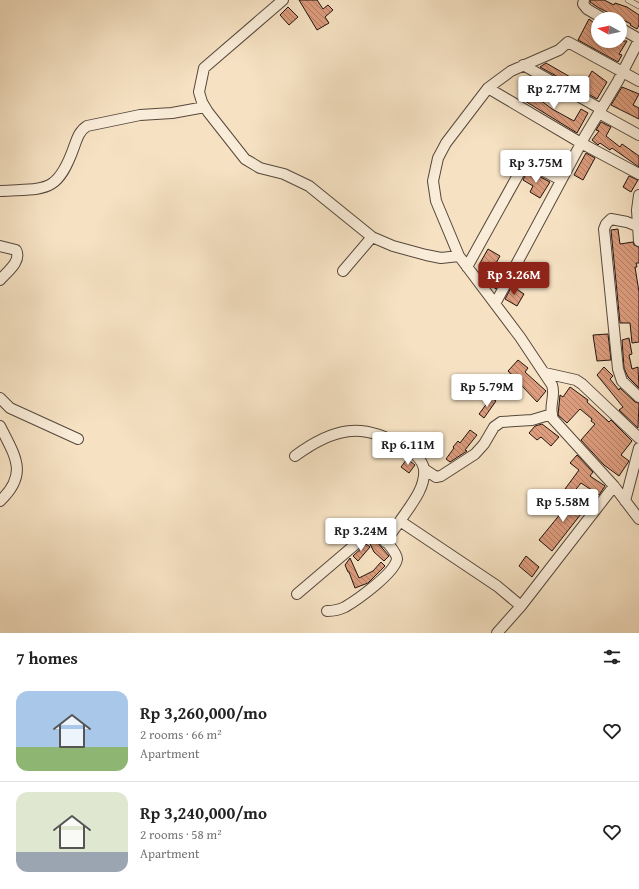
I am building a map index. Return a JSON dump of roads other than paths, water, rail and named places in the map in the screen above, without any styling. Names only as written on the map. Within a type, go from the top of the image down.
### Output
[{"type":"street","points":[[283,0],[204,68],[199,92],[205,107],[245,159],[260,168],[284,174],[309,186],[372,237],[393,246],[426,255],[441,258],[459,256]]},
{"type":"street","points":[[584,0],[583,4],[592,12]]},
{"type":"street","points":[[495,304],[581,143],[622,73],[639,40],[627,32]]},
{"type":"street","points":[[639,82],[568,42],[559,50],[523,64],[499,78],[488,88],[446,143],[438,158],[434,173],[433,187],[436,201],[459,256],[520,336],[545,373],[554,390],[552,414],[557,423],[614,486],[639,519]]},
{"type":"street","points":[[523,64],[639,135]]},
{"type":"street","points":[[488,88],[581,143],[639,174]]},
{"type":"street","points":[[0,191],[46,188],[53,184],[66,169],[77,137],[81,130],[86,126],[140,115],[172,113],[205,107]]},
{"type":"street","points":[[467,267],[523,166],[532,165],[561,180]]},
{"type":"street","points":[[639,195],[639,241]]},
{"type":"street","points":[[638,226],[628,222],[611,219],[606,224],[604,229],[618,369],[622,381],[639,397]]},
{"type":"street","points":[[344,271],[372,237]]},
{"type":"street","points":[[0,246],[16,250],[18,255],[16,261],[0,280]]},
{"type":"street","points":[[545,373],[576,380],[582,384],[639,438]]},
{"type":"street","points":[[0,398],[10,408],[78,439]]},
{"type":"street","points":[[424,469],[436,476],[441,476],[475,454],[484,444],[494,427],[501,422],[532,420],[552,414]]},
{"type":"street","points":[[0,426],[16,460],[18,474],[16,484],[0,501]]},
{"type":"street","points":[[296,456],[324,437],[342,431],[362,430],[386,437],[415,454],[420,460],[424,469],[421,485],[416,497],[385,542]]},
{"type":"street","points":[[625,500],[639,448]]},
{"type":"street","points":[[497,633],[521,606],[614,486]]},
{"type":"street","points":[[400,521],[497,586],[521,606]]},
{"type":"street","points":[[297,594],[364,537],[369,534],[377,533],[394,550],[397,558],[387,574],[344,608],[327,611]]},
{"type":"lane","points":[[628,0],[639,6]]}]
